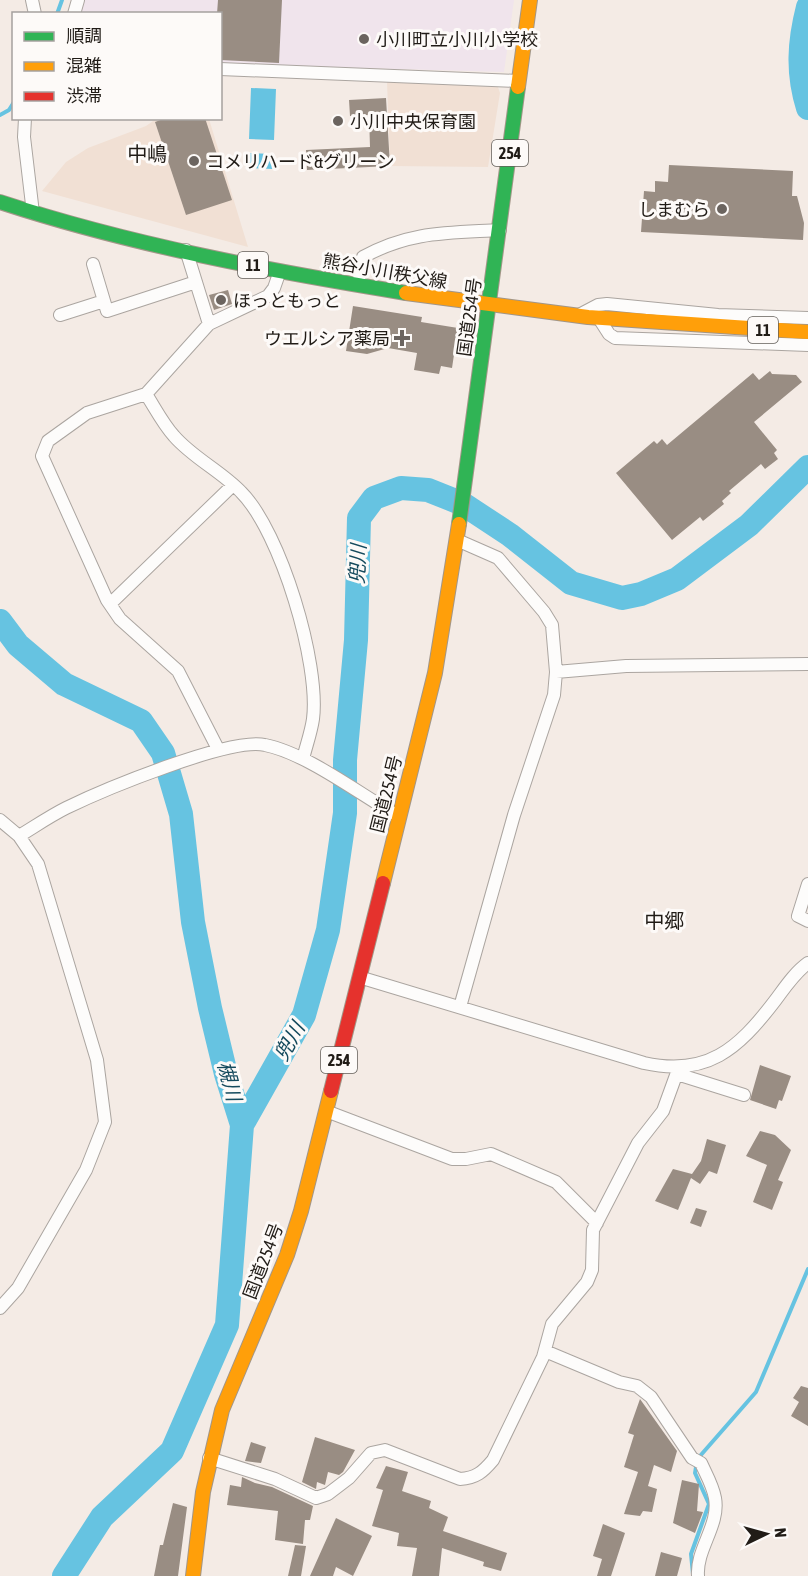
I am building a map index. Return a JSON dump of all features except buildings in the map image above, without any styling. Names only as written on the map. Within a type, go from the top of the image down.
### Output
[{"type":"main road","name":"国道254号","points":[[193,1576],[196,1532],[209,1458],[222,1409],[238,1365],[278,1279],[301,1211],[435,673],[467,478],[530,0]]},
{"type":"main road","name":"熊谷小川秩父線","points":[[0,202],[27,211],[280,271],[489,307],[600,320],[718,329],[808,332]]},
{"type":"street","points":[[222,69],[519,81]]},
{"type":"street","points":[[25,120],[27,211]]},
{"type":"street","points":[[358,285],[363,257],[381,247],[420,234],[500,230]]},
{"type":"street","points":[[186,250],[208,324]]},
{"type":"street","points":[[93,264],[107,311],[196,282]]},
{"type":"street","points":[[215,750],[178,671],[161,653],[133,632],[110,604],[42,456],[48,441],[87,413],[146,394],[208,324],[268,296],[274,288],[280,271]]},
{"type":"street","points":[[60,315],[104,301]]},
{"type":"street","points":[[575,317],[598,304],[607,304],[718,315],[808,318]]},
{"type":"street","points":[[600,320],[609,334],[615,338],[808,345]]},
{"type":"street","points":[[146,394],[175,437],[243,493],[264,524],[292,589],[300,619],[313,692],[313,720],[307,762]]},
{"type":"street","points":[[110,604],[233,485]]},
{"type":"street","points":[[457,537],[498,558],[544,612],[552,625],[556,672],[554,695],[514,815],[460,1007]]},
{"type":"street","points":[[556,672],[637,666],[808,664]]},
{"type":"street","points":[[19,836],[65,808],[215,750],[246,742],[258,743],[307,762],[398,816]]},
{"type":"street","points":[[0,820],[19,836],[38,864],[97,1060],[105,1122],[86,1170],[18,1288],[0,1308]]},
{"type":"street","points":[[808,884],[798,916],[808,921]]},
{"type":"street","points":[[678,1070],[718,1056],[741,1041],[790,981],[808,963]]},
{"type":"street","points":[[359,977],[644,1063],[678,1070],[744,1095]]},
{"type":"street","points":[[209,1458],[274,1479],[316,1498],[328,1494],[349,1478],[371,1454],[385,1450],[460,1479],[471,1478],[484,1472],[493,1460],[545,1351],[552,1324],[587,1282],[592,1270],[591,1242],[597,1223],[638,1143],[663,1111],[678,1070]]},
{"type":"street","points":[[326,1111],[452,1159],[466,1160],[491,1154],[556,1182],[597,1223]]},
{"type":"street","points":[[545,1351],[619,1382],[637,1386],[651,1397],[692,1458],[701,1462],[715,1497],[716,1509],[701,1550],[698,1576]]},
{"type":"shaded area","name":"小川町立小川小学校","points":[[84,0],[514,0],[504,72],[222,64],[222,12],[80,12]]},
{"type":"shaded area","points":[[387,81],[498,87],[500,93],[488,167],[390,166]]},
{"type":"shaded area","points":[[155,120],[209,120],[248,247],[42,191],[66,162],[88,148],[146,126]]},
{"type":"water","points":[[251,88],[276,89],[274,140],[249,139]]},
{"type":"water","points":[[248,153],[273,154],[273,169],[248,168]]},
{"type":"waterway","points":[[58,12],[62,0]]},
{"type":"waterway","name":"兜川","points":[[808,7],[800,58],[804,95],[808,108]]},
{"type":"waterway","points":[[0,115],[9,110],[12,105]]},
{"type":"waterway","name":"兜川","points":[[242,1125],[304,1015],[328,930],[345,813],[345,760],[356,640],[359,518],[374,498],[401,488],[428,490],[463,504],[510,535],[571,583],[622,598],[641,594],[677,579],[749,525],[808,467]]},
{"type":"waterway","name":"槻川","points":[[0,621],[18,645],[64,684],[141,721],[163,753],[181,814],[193,922],[210,1008],[226,1074],[242,1125],[227,1325],[172,1451],[102,1517],[64,1576]]},
{"type":"waterway","points":[[700,1456],[756,1392],[808,1269]]},
{"type":"waterway","points":[[693,1574],[691,1554],[709,1504],[695,1473],[696,1467]]},
{"type":"traffic: fast","points":[[459,524],[518,87]]},
{"type":"traffic: fast","points":[[0,202],[150,244],[304,276],[406,293]]},
{"type":"traffic: slow","points":[[518,87],[530,0]]},
{"type":"traffic: slow","points":[[406,293],[588,317],[808,332]]},
{"type":"traffic: slow","points":[[383,883],[435,673],[459,524]]},
{"type":"traffic: slow","points":[[193,1576],[203,1492],[222,1410],[287,1255],[301,1211],[331,1091]]},
{"type":"traffic: jam","points":[[331,1091],[383,883]]},
{"type":"place","name":"小川町立小川小学校","points":[[364,39]]},
{"type":"place","name":"小川中央保育園","points":[[338,121]]},
{"type":"place","name":"コメリハード&グリーン","points":[[194,161]]},
{"type":"place","name":"しまむら","points":[[722,209]]},
{"type":"place","name":"ほっともっと","points":[[221,300]]},
{"type":"place","name":"ウエルシア薬局","points":[[402,338]]},
{"type":"district","name":"中嶋","points":[[147,153]]},
{"type":"district","name":"中郷","points":[[664,920]]}]
